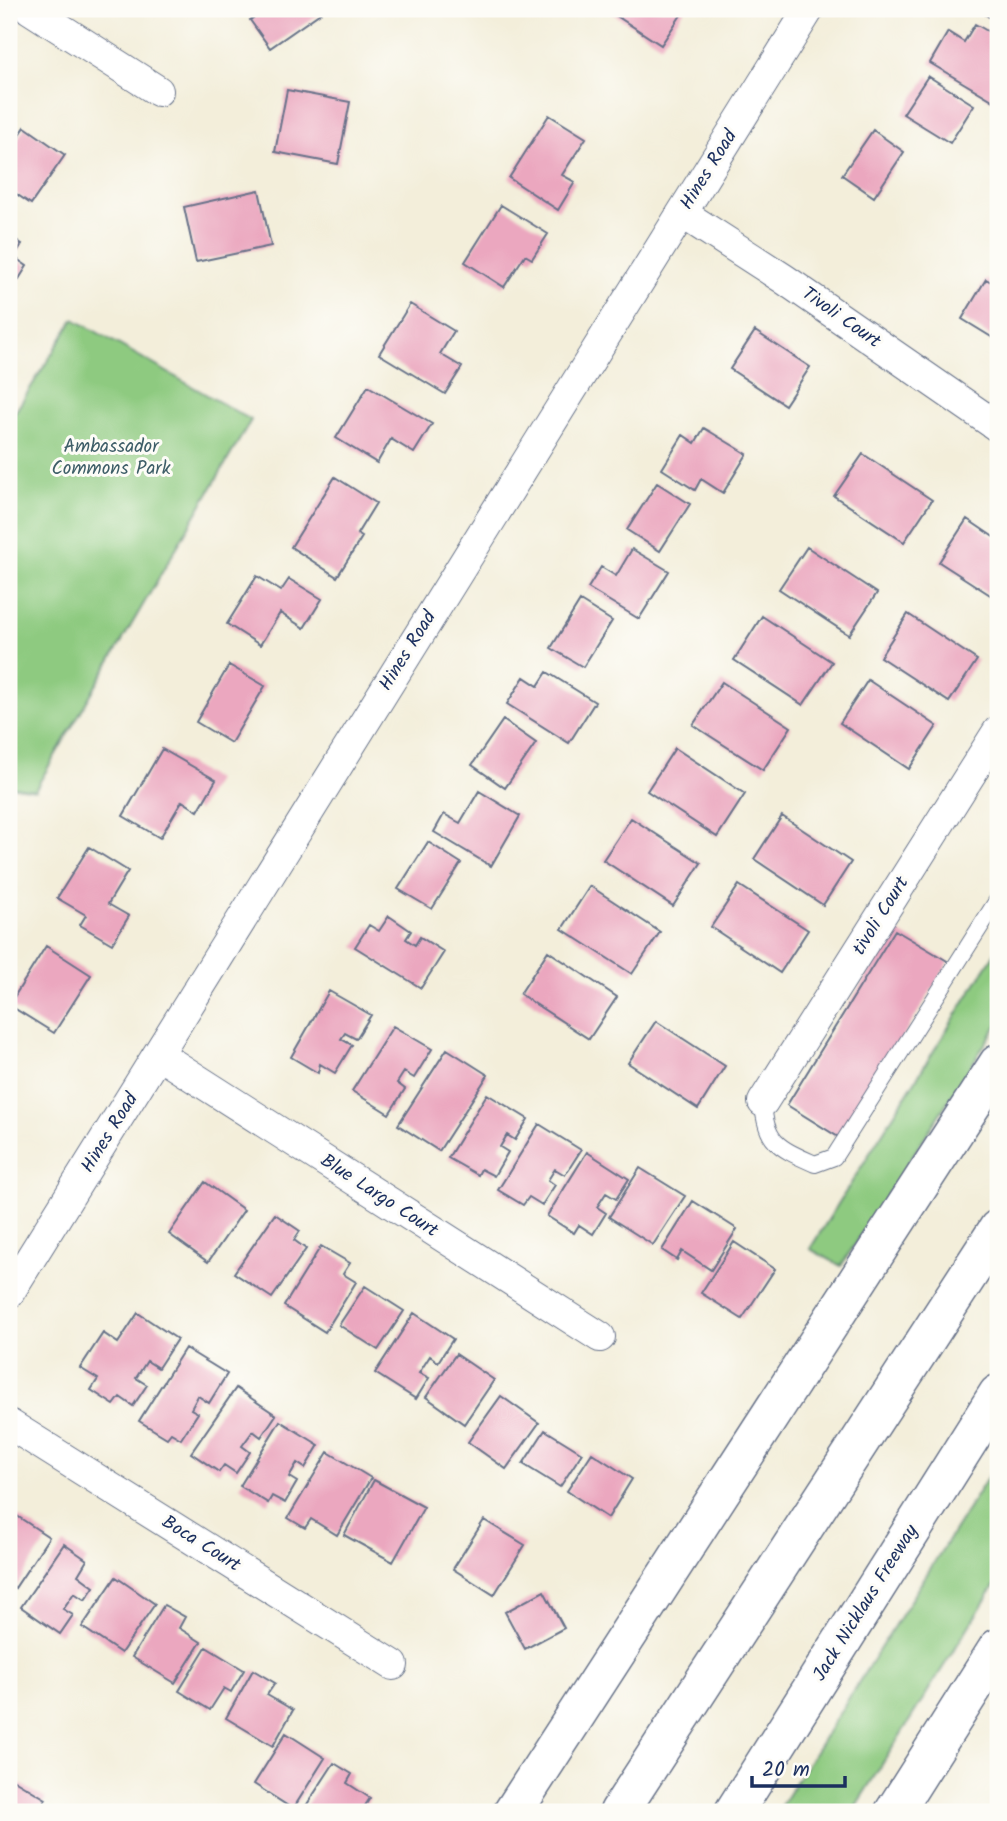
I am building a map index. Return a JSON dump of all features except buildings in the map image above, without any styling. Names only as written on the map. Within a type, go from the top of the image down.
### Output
[{"type":"highway","points":[[513,1812],[998,1064]]},
{"type":"highway","points":[[619,1812],[998,1230]]},
{"type":"highway","name":"Jack Nicklaus Freeway","points":[[734,1812],[998,1394]]},
{"type":"highway","points":[[894,1812],[998,1648]]},
{"type":"street","points":[[30,9],[158,91]]},
{"type":"street","name":"Hines Road","points":[[9,1293],[809,9]]},
{"type":"street","name":"Tivoli Court","points":[[682,213],[998,427]]},
{"type":"street","name":"tivoli Court","points":[[763,1102],[998,731]]},
{"type":"street","name":"Blue Largo Court","points":[[159,1055],[600,1337]]},
{"type":"street","name":"Boca Court","points":[[9,1424],[393,1665]]},
{"type":"lane","points":[[763,1102],[764,1127],[781,1149],[815,1164],[834,1157],[998,899]]},
{"type":"green space","name":"Ambassador Commons Park","points":[[74,319],[251,420],[35,790],[9,786],[9,422]]},
{"type":"green space","points":[[998,948],[998,1024],[841,1266],[810,1249]]},
{"type":"green space","points":[[998,1461],[998,1580],[852,1812],[777,1812]]}]
